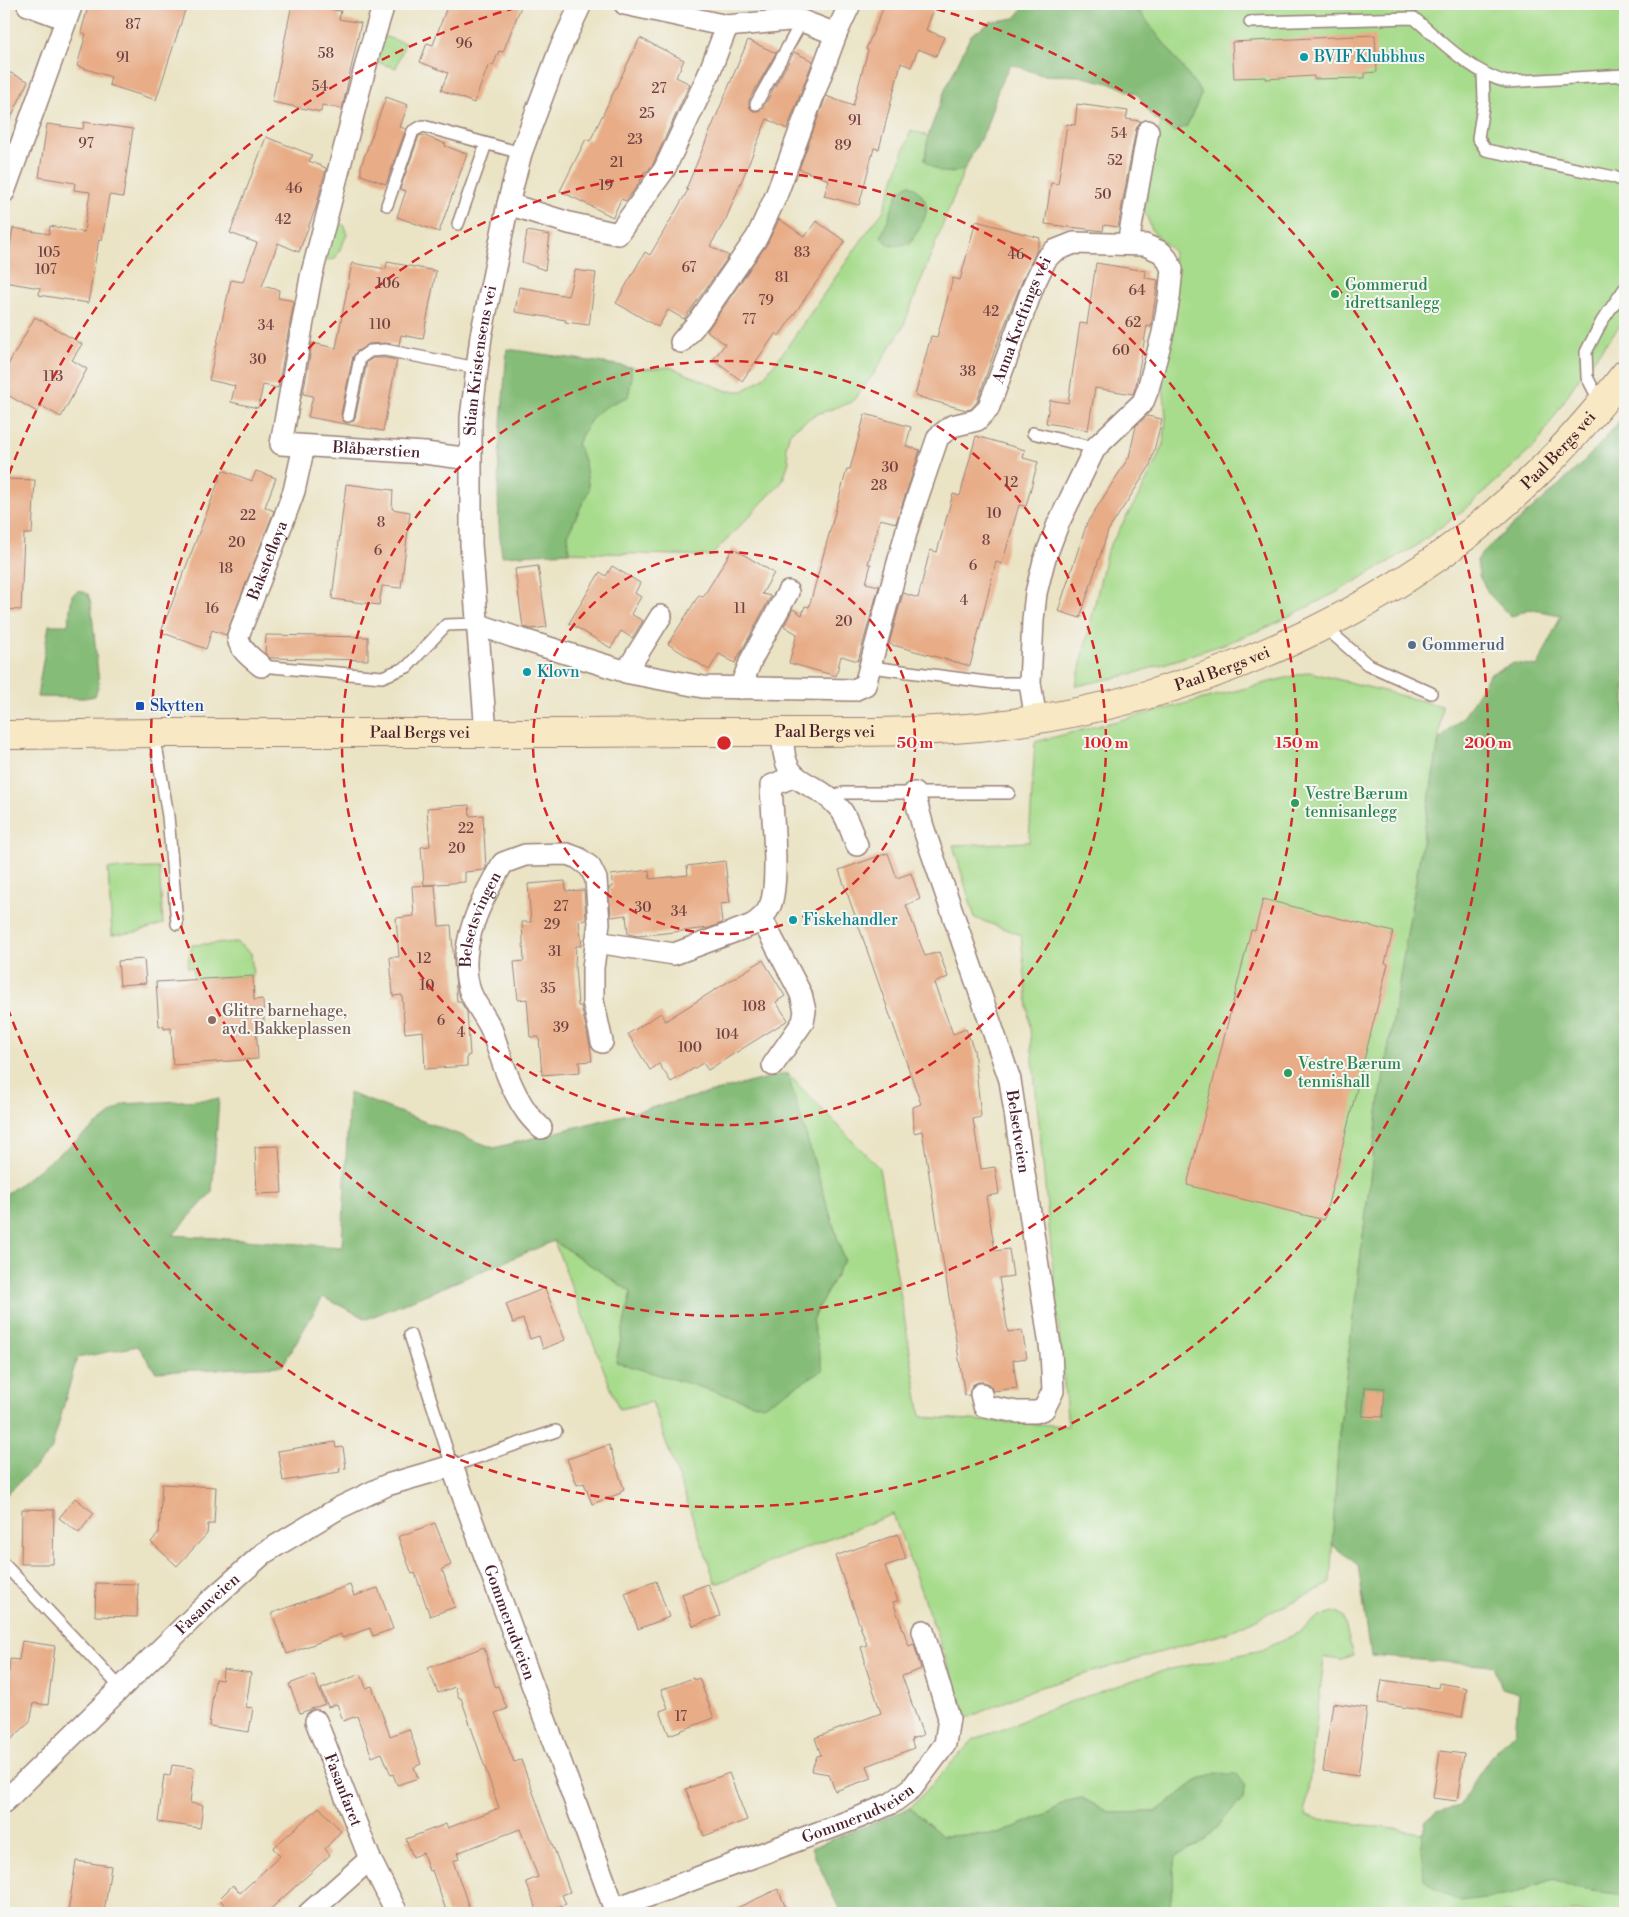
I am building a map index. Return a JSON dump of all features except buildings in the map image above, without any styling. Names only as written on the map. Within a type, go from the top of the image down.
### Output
[{"type":"street","name":"Blåbærstien","points":[[384,4],[369,53],[311,277],[281,444],[425,453],[470,458]]},
{"type":"street","name":"Stian Kristensens vei","points":[[486,733],[471,544],[471,418],[477,368],[488,300],[508,204],[522,153],[560,49],[581,4]]},
{"type":"street","points":[[625,4],[727,26],[790,20],[802,21],[836,34]]},
{"type":"street","points":[[681,342],[699,321],[757,237],[776,196],[836,34],[850,4]]},
{"type":"street","points":[[4,192],[69,11],[25,5]]},
{"type":"street","points":[[508,204],[569,223],[618,234],[664,170],[708,76],[727,26]]},
{"type":"street","points":[[1128,244],[1148,131]]},
{"type":"street","name":"Anna Kreftings vei","points":[[477,624],[626,672],[703,687],[854,690],[865,685],[909,522],[938,437],[952,426],[977,420],[988,409],[1034,284],[1046,259],[1054,251],[1074,243],[1145,244],[1161,252],[1172,269],[1163,333],[1143,402],[1095,448],[1058,524],[1044,561],[1036,593],[1033,620],[1030,683],[1036,720]]},
{"type":"street","name":"Paal Bergs vei","points":[[4,735],[154,732],[486,733],[928,730],[977,727],[1036,720],[1098,708],[1185,684],[1280,646],[1370,600],[1437,557],[1494,513],[1545,466],[1601,404],[1625,374]]},
{"type":"street","name":"Bakstefløya","points":[[261,666],[243,650],[238,636],[294,491],[304,446]]},
{"type":"street","points":[[740,688],[752,658],[788,592]]},
{"type":"street","points":[[626,672],[661,616]]},
{"type":"street","points":[[783,732],[782,751],[786,766],[794,776],[829,798],[842,811],[857,845]]},
{"type":"street","points":[[596,942],[674,954],[752,925],[762,919],[771,905],[774,876],[771,786],[794,776]]},
{"type":"street","name":"Belsetveien","points":[[914,793],[923,827],[1010,1080],[1051,1352],[1053,1391],[1044,1408],[1036,1412],[1017,1412],[984,1406],[981,1394]]},
{"type":"street","name":"Belsetsvingen","points":[[541,1128],[526,1111],[505,1069],[489,1024],[469,988],[466,965],[468,942],[486,891],[503,863],[526,855],[567,854],[578,858],[590,867],[596,879],[599,923],[592,968],[593,1001],[602,1042]]},
{"type":"street","points":[[762,919],[801,994],[805,1011],[803,1022],[773,1065]]},
{"type":"street","name":"Fasanveien","points":[[4,1802],[210,1601],[264,1553],[339,1508],[387,1485],[452,1466]]},
{"type":"street","name":"Gommerudveien","points":[[452,1466],[615,1911],[860,1817],[892,1803],[912,1788],[945,1744],[948,1718],[923,1631]]},
{"type":"street","name":"Fasanfaret","points":[[316,1721],[370,1859],[397,1913]]},
{"type":"street","points":[[309,1913],[370,1859]]},
{"type":"lane","points":[[1250,22],[1414,18],[1454,52],[1493,79],[1507,82],[1625,75]]},
{"type":"lane","points":[[756,104],[802,21]]},
{"type":"lane","points":[[1483,72],[1484,100],[1478,138],[1486,150],[1614,177],[1625,182]]},
{"type":"lane","points":[[387,205],[413,131],[423,126],[522,153]]},
{"type":"lane","points":[[458,224],[486,144]]},
{"type":"lane","points":[[1601,404],[1587,377],[1586,352],[1602,321],[1625,288]]},
{"type":"lane","points":[[348,416],[360,358],[370,351],[386,350],[477,368]]},
{"type":"lane","points":[[1033,433],[1095,448]]},
{"type":"lane","points":[[261,666],[382,677],[407,667],[446,625],[477,624]]},
{"type":"lane","points":[[1324,624],[1367,664],[1431,693]]},
{"type":"lane","points":[[871,667],[994,683],[1030,683]]},
{"type":"lane","points":[[154,732],[168,816],[177,924]]},
{"type":"lane","points":[[829,798],[843,792],[1009,792]]},
{"type":"lane","name":"Gommerudveien","points":[[410,1335],[452,1466]]},
{"type":"lane","points":[[452,1466],[556,1431]]},
{"type":"lane","points":[[4,1564],[122,1688]]},
{"type":"green space","points":[[1027,4],[1136,4],[1140,12],[1202,93],[1187,126],[1174,132],[1153,117],[1138,95],[1113,84],[1079,76],[1042,75],[1011,64],[999,86],[986,128],[964,170],[943,172],[934,168],[925,160],[928,136],[945,90],[971,35],[990,22],[1015,18]]},
{"type":"green space","points":[[1136,4],[1625,4],[1625,319],[1576,382],[1536,445],[1471,504],[1416,546],[1337,592],[1270,626],[1230,642],[1136,673],[1076,686],[1107,551],[1142,490],[1163,446],[1166,418],[1162,370],[1174,252],[1153,232],[1144,210],[1152,161],[1161,123],[1174,132],[1140,12]]},
{"type":"green space","points":[[382,36],[405,43],[396,68],[376,62]]},
{"type":"green space","points":[[911,130],[928,136],[925,160],[951,173],[964,170],[903,327],[873,375],[852,402],[814,415],[790,432],[786,446],[789,462],[782,482],[711,556],[569,552],[568,535],[577,514],[585,463],[577,444],[590,418],[606,405],[628,396],[631,367],[643,369],[670,367],[727,391],[743,391],[762,379],[782,354],[883,212]],"holes":[[[909,184],[918,191],[926,205],[926,213],[920,228],[909,244]]]},
{"type":"green space","points":[[909,184],[918,191],[926,205],[924,220],[909,244],[890,246],[881,237],[899,191]]},
{"type":"green space","points":[[332,220],[345,226],[347,235],[335,259],[329,260],[319,255]]},
{"type":"green space","points":[[507,349],[631,367],[628,397],[609,405],[596,414],[577,444],[585,463],[589,490],[568,534],[569,552],[502,556],[499,530],[498,479]]},
{"type":"green space","points":[[1625,413],[1625,1895],[1579,1889],[1553,1879],[1510,1895],[1460,1901],[1436,1888],[1424,1878],[1421,1851],[1425,1822],[1437,1812],[1459,1806],[1489,1758],[1515,1732],[1519,1693],[1502,1688],[1494,1666],[1371,1656],[1358,1565],[1332,1545],[1339,1434],[1379,1105],[1439,740],[1464,716],[1490,674],[1514,663],[1538,666],[1561,615],[1528,609],[1511,617],[1489,594],[1479,576],[1477,560],[1486,549],[1577,468]]},
{"type":"green space","points":[[79,590],[88,594],[91,603],[99,684],[95,696],[84,698],[37,697],[49,625],[68,625],[72,595]]},
{"type":"green space","points":[[1309,672],[1442,706],[1439,740],[1379,1105],[1339,1434],[1330,1584],[1227,1633],[1034,1689],[967,1718],[893,1514],[716,1584],[652,1402],[619,1409],[554,1241],[631,1292],[616,1362],[812,1320],[844,1260],[787,1073],[879,1168],[921,1417],[1068,1426],[1021,935],[975,918],[953,845],[1029,842],[1035,742]]},
{"type":"green space","points":[[159,868],[163,924],[137,932],[112,935],[108,869]]},
{"type":"green space","points":[[236,942],[251,953],[253,976],[194,980],[193,968],[187,967],[192,945]]},
{"type":"green space","points":[[787,1073],[844,1260],[812,1320],[823,1370],[763,1406],[616,1362],[631,1292],[554,1241],[367,1319],[323,1297],[282,1366],[156,1372],[138,1346],[77,1358],[51,1451],[4,1497],[4,1196],[124,1104],[219,1099],[212,1192],[173,1235],[342,1247],[349,1093],[494,1148]]},
{"type":"green space","points":[[1333,1612],[1343,1616],[1353,1656],[1342,1660],[1324,1658],[1305,1817],[1424,1833],[1421,1851],[1510,1895],[1553,1879],[1579,1889],[1625,1895],[1625,1913],[1169,1913],[1176,1856],[1192,1848],[1207,1837],[1243,1800],[1215,1773],[1195,1782],[1156,1812],[1110,1813],[1082,1798],[1068,1801],[1044,1815],[998,1834],[942,1836],[910,1808],[974,1739],[1010,1727],[1035,1714],[1157,1672],[1262,1650],[1298,1633],[1319,1617]]},
{"type":"green space","points":[[1215,1773],[1237,1774],[1245,1785],[1243,1800],[1207,1837],[1192,1848],[1176,1856],[1169,1913],[841,1913],[811,1848],[910,1808],[942,1836],[998,1834],[1044,1815],[1068,1801],[1082,1798],[1110,1813],[1156,1812],[1195,1782]]},
{"type":"place","name":"BVIF Klubbhus","points":[[1304,57]]},
{"type":"place","name":"Gommerud idrettsanlegg","points":[[1335,294]]},
{"type":"place","name":"Gommerud","points":[[1412,645]]},
{"type":"place","name":"Klovn","points":[[527,672]]},
{"type":"place","name":"Skytten","points":[[140,706]]},
{"type":"place","name":"Vestre Bærum tennisanlegg","points":[[1295,803]]},
{"type":"place","name":"Fiskehandler","points":[[793,920]]},
{"type":"place","name":"Glitre barnehage, avd. Bakkeplassen","points":[[212,1020]]},
{"type":"place","name":"Vestre Bærum tennishall","points":[[1288,1073]]}]
